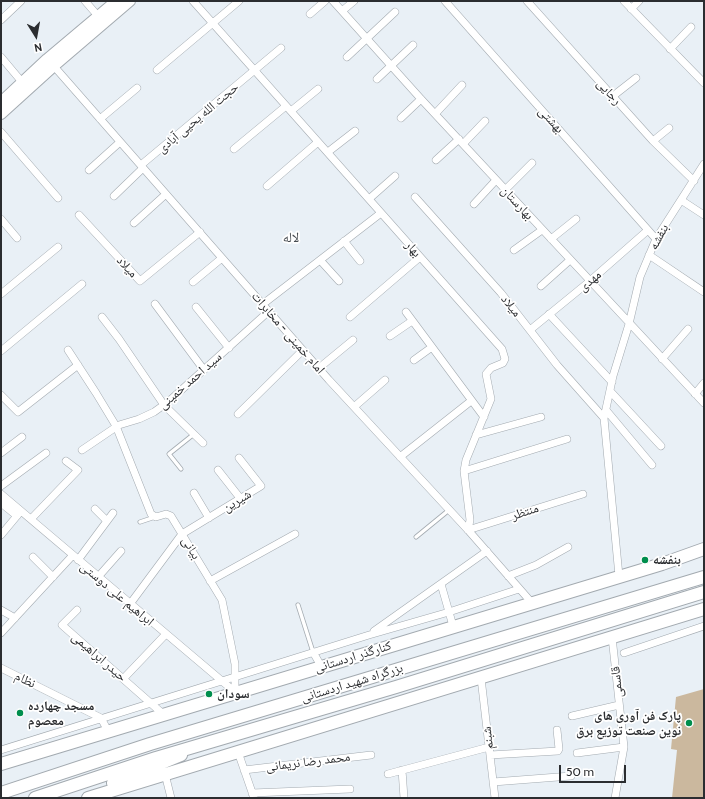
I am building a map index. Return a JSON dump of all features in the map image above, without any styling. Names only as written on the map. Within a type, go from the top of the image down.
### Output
[{"type":"main road","points":[[1,114],[98,16],[116,1]]},
{"type":"main road","points":[[1,102],[22,82],[51,63],[130,1]]},
{"type":"main road","name":"کنارگذر اردستانی","points":[[2,761],[108,731],[532,603],[704,549]]},
{"type":"main road","name":"بزرگراه شهید اردستانی","points":[[1,794],[150,744],[704,576]]},
{"type":"main road","name":"بزرگراه شهید اردستانی","points":[[35,798],[156,758],[396,687],[704,592]]},
{"type":"main road","points":[[618,619],[704,597]]},
{"type":"main road","points":[[95,797],[165,774],[704,609]]},
{"type":"main road","points":[[95,797],[111,784],[223,738]]},
{"type":"street","points":[[1,20],[21,1]]},
{"type":"street","points":[[84,1],[98,16]]},
{"type":"street","name":"بهار","points":[[193,1],[502,349],[505,358],[503,363],[491,368],[486,374],[491,399],[466,460],[464,471],[470,520],[468,530]]},
{"type":"street","points":[[157,70],[239,1]]},
{"type":"street","points":[[310,14],[325,1]]},
{"type":"street","name":"بهارستان","points":[[333,1],[421,99],[704,403]]},
{"type":"street","points":[[342,11],[354,1]]},
{"type":"street","name":"بهشتی","points":[[445,1],[656,238]]},
{"type":"street","name":"رجایی","points":[[527,1],[653,141],[694,181]]},
{"type":"street","points":[[624,1],[670,49],[702,78]]},
{"type":"street","points":[[631,9],[639,1]]},
{"type":"street","points":[[347,57],[394,12]]},
{"type":"street","points":[[670,49],[691,27]]},
{"type":"street","points":[[377,79],[413,45]]},
{"type":"street","name":"حجت الله یحیی آبادی","points":[[114,196],[142,166],[281,48]]},
{"type":"street","points":[[1,57],[22,82]]},
{"type":"street","name":"امام خمینی - مخابرات","points":[[51,63],[319,368],[468,530],[532,603]]},
{"type":"street","points":[[613,96],[636,78]]},
{"type":"street","points":[[435,114],[462,86]]},
{"type":"street","points":[[100,119],[137,88]]},
{"type":"street","points":[[234,149],[288,108],[318,89]]},
{"type":"street","points":[[401,118],[421,99]]},
{"type":"street","points":[[436,160],[461,142],[485,121]]},
{"type":"street","points":[[653,141],[669,128]]},
{"type":"street","points":[[328,152],[355,131]]},
{"type":"street","points":[[1,132],[58,198]]},
{"type":"street","points":[[89,170],[120,142]]},
{"type":"street","points":[[267,186],[318,142]]},
{"type":"street","points":[[505,190],[532,163]]},
{"type":"street","name":"بنفشه","points":[[619,576],[604,418],[640,277],[656,238],[704,164]]},
{"type":"street","points":[[369,199],[395,176]]},
{"type":"street","points":[[474,204],[496,180]]},
{"type":"street","points":[[134,223],[166,194]]},
{"type":"street","name":"میلاد","points":[[415,197],[501,293],[557,365],[604,418]]},
{"type":"street","points":[[681,200],[704,215]]},
{"type":"street","points":[[263,304],[382,213]]},
{"type":"street","name":"میلاد","points":[[78,215],[140,281],[200,232]]},
{"type":"street","points":[[1,219],[17,238]]},
{"type":"street","points":[[551,239],[576,219]]},
{"type":"street","points":[[514,250],[542,230]]},
{"type":"street","name":"مهدی","points":[[530,330],[590,281],[648,230]]},
{"type":"street","points":[[344,241],[360,261]]},
{"type":"street","points":[[1,294],[58,247]]},
{"type":"street","points":[[649,256],[704,292]]},
{"type":"street","points":[[350,317],[420,257]]},
{"type":"street","points":[[193,282],[222,258]]},
{"type":"street","points":[[320,260],[339,281]]},
{"type":"street","points":[[541,286],[570,260]]},
{"type":"street","points":[[1,352],[82,284]]},
{"type":"street","points":[[155,304],[204,370]]},
{"type":"street","points":[[196,307],[229,348]]},
{"type":"street","name":"سید احمد خمینی","points":[[82,450],[116,426],[139,419],[154,412],[164,405],[269,311]]},
{"type":"street","points":[[406,312],[484,417]]},
{"type":"street","points":[[550,314],[612,382]]},
{"type":"street","points":[[102,317],[164,405],[203,443]]},
{"type":"street","points":[[390,336],[412,321]]},
{"type":"street","points":[[662,359],[688,329]]},
{"type":"street","points":[[319,368],[353,340]]},
{"type":"street","points":[[414,360],[432,347]]},
{"type":"street","points":[[68,350],[116,426],[151,514],[156,517]]},
{"type":"street","points":[[238,414],[303,350]]},
{"type":"street","points":[[1,394],[18,412],[78,365]]},
{"type":"street","points":[[354,407],[385,380]]},
{"type":"street","points":[[695,394],[704,383]]},
{"type":"street","points":[[610,391],[661,446]]},
{"type":"street","points":[[400,457],[471,401]]},
{"type":"street","points":[[606,410],[652,465]]},
{"type":"street","points":[[476,435],[541,417]]},
{"type":"street","points":[[1,452],[22,437]]},
{"type":"street","points":[[464,471],[567,439]]},
{"type":"street","points":[[1,486],[46,453]]},
{"type":"street","name":"شیرین","points":[[182,534],[261,486],[239,458]]},
{"type":"street","points":[[31,519],[78,470],[66,461]]},
{"type":"street","points":[[218,470],[240,498]]},
{"type":"street","points":[[194,493],[210,518]]},
{"type":"street","name":"ابراهیم علی دوستی","points":[[1,494],[19,513],[31,519],[220,681],[235,692]]},
{"type":"street","name":"منتظر","points":[[468,530],[583,494]]},
{"type":"street","points":[[1,503],[19,513],[1,535]]},
{"type":"street","points":[[95,509],[107,521]]},
{"type":"street","points":[[1,633],[53,577],[75,558],[113,513]]},
{"type":"street","name":"بیانی","points":[[156,517],[166,514],[172,516],[222,600],[235,664],[235,692]]},
{"type":"street","points":[[130,604],[182,534]]},
{"type":"street","points":[[210,582],[295,534]]},
{"type":"street","points":[[508,576],[536,565],[568,547]]},
{"type":"street","points":[[98,577],[121,551]]},
{"type":"street","points":[[369,635],[486,552]]},
{"type":"street","points":[[33,557],[53,577]]},
{"type":"street","points":[[441,584],[453,626]]},
{"type":"street","points":[[1,750],[519,589]]},
{"type":"street","points":[[1,610],[15,618]]},
{"type":"street","name":"حیدر ابراهیمی","points":[[77,610],[62,625],[124,678],[163,714]]},
{"type":"street","points":[[624,653],[704,626]]},
{"type":"street","points":[[124,678],[165,634]]},
{"type":"street","name":"قاسمی","points":[[612,637],[624,747],[615,798]]},
{"type":"street","points":[[313,652],[321,666]]},
{"type":"street","name":"نظام","points":[[1,668],[101,718]]},
{"type":"street","name":"شبنم","points":[[481,678],[495,798]]},
{"type":"street","points":[[572,716],[619,705]]},
{"type":"street","points":[[101,718],[108,731]]},
{"type":"street","points":[[490,755],[558,751],[558,730]]},
{"type":"street","points":[[388,774],[489,747]]},
{"type":"street","points":[[577,753],[624,747]]},
{"type":"street","points":[[238,752],[253,796],[350,788]]},
{"type":"street","name":"محمد رضا نریمانی","points":[[244,770],[371,755]]},
{"type":"street","points":[[402,770],[404,798]]},
{"type":"street","points":[[165,774],[171,798]]},
{"type":"street","points":[[493,782],[572,776]]},
{"type":"lane","points":[[181,469],[169,454],[194,434]]},
{"type":"lane","points":[[416,537],[449,510]]},
{"type":"lane","points":[[140,522],[156,517]]},
{"type":"lane","points":[[298,605],[313,652]]},
{"type":"building","name":"پارک فن آوری های نوین صنعت توزیع برق","points":[[704,689],[704,798],[672,798],[677,750],[671,749],[676,697]]},
{"type":"place","name":"بنفشه","points":[[645,560]]},
{"type":"place","name":"سودان","points":[[209,694]]},
{"type":"place","name":"مسجد چهارده معصوم","points":[[20,713]]},
{"type":"place","name":"پارک فن آوری های نوین صنعت توزیع برق","points":[[689,723]]},
{"type":"district","name":"لاله","points":[[291,238]]}]
